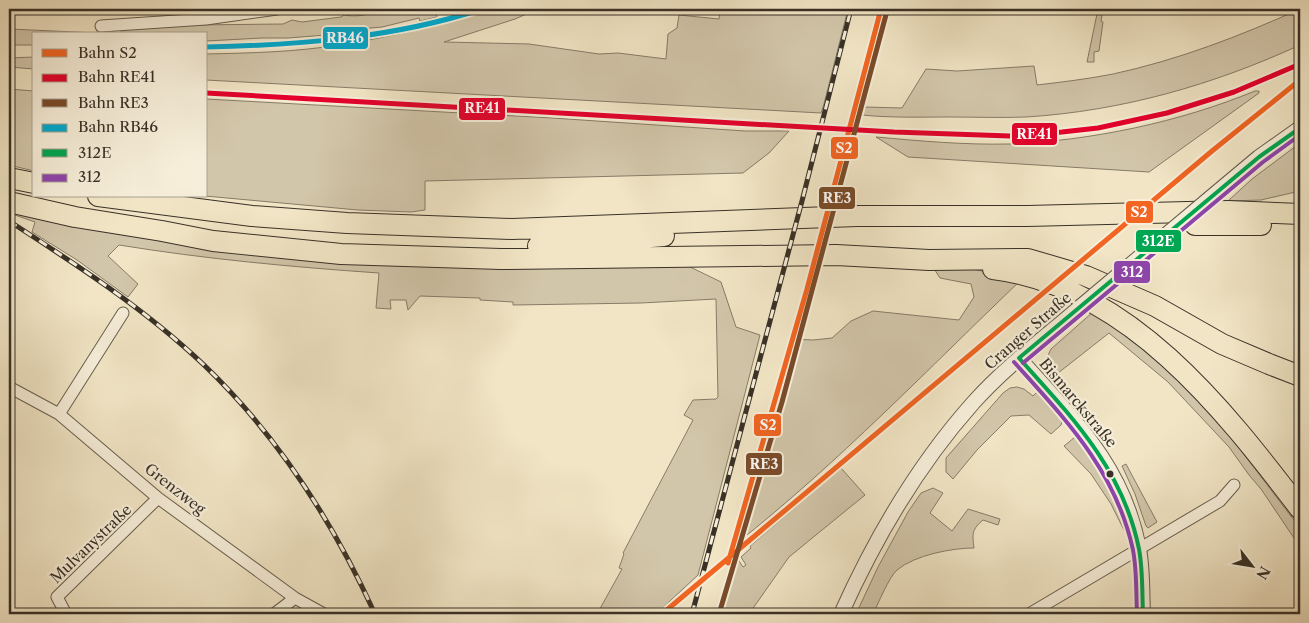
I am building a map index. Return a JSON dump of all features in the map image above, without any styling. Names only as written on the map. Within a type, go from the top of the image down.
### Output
[{"type":"highway","points":[[9,178],[32,183]]},
{"type":"highway","points":[[114,198],[261,216],[428,227],[512,228],[857,216],[1027,216],[1228,211],[1300,214]]},
{"type":"highway","points":[[1228,211],[1300,200]]},
{"type":"highway","points":[[9,202],[75,217],[162,231],[213,242],[341,254],[501,259],[836,256],[929,260],[1028,259],[1086,276],[1155,306],[1222,344],[1300,376]]},
{"type":"highway","points":[[162,231],[473,248],[548,246],[696,233],[945,226],[1300,226]]},
{"type":"highway","points":[[929,260],[1019,273],[1057,286],[1108,312],[1139,334],[1193,380],[1237,428],[1300,509]]},
{"type":"street","points":[[101,26],[206,19],[277,9]]},
{"type":"street","name":"Cranger Straße","points":[[841,614],[877,538],[921,469],[973,402],[1019,358],[1259,157],[1300,128]]},
{"type":"street","points":[[59,414],[123,313]]},
{"type":"street","name":"Bismarckstraße","points":[[1019,358],[1095,445],[1105,460],[1127,504],[1140,550],[1143,614]]},
{"type":"street","name":"Grenzweg","points":[[9,387],[59,414],[158,498],[296,598],[324,614]]},
{"type":"street","points":[[1029,614],[1220,501],[1234,486]]},
{"type":"street","name":"Mulvanystraße","points":[[66,614],[57,597],[158,498]]},
{"type":"street","points":[[274,614],[296,598]]},
{"type":"shaded area","points":[[378,9],[458,9],[436,14],[437,17],[420,21],[419,18],[382,27],[288,38],[208,41],[208,32],[122,32],[120,29],[191,25],[283,24],[292,20],[302,22],[344,15],[352,16],[371,13]]},
{"type":"shaded area","points":[[491,9],[538,9],[515,19],[444,42],[529,44],[599,54],[618,53],[666,59],[668,34],[677,28],[679,15],[719,19],[720,9],[848,9],[821,113],[208,80],[208,54],[289,51],[339,45],[416,30]]},
{"type":"shaded area","points":[[1098,9],[1103,9],[1099,51],[1094,52],[1094,62],[1087,62]]},
{"type":"shaded area","points":[[1300,9],[1300,45],[1234,72],[1166,94],[1097,109],[1026,117],[884,117],[862,115],[865,107],[902,108],[926,69],[957,71],[1034,66],[1037,85],[1113,74],[1161,62],[1232,38]]},
{"type":"shaded area","points":[[9,29],[75,32],[32,32],[32,45],[9,45]]},
{"type":"shaded area","points":[[114,29],[114,32],[97,32],[97,30]]},
{"type":"shaded area","points":[[32,57],[32,69],[9,67],[9,58]]},
{"type":"shaded area","points":[[9,89],[32,91],[32,171],[9,165]]},
{"type":"shaded area","points":[[1259,91],[1259,93],[1149,172],[908,157],[876,137],[992,144],[1071,139],[1166,121]]},
{"type":"shaded area","points":[[208,99],[552,118],[745,131],[789,131],[769,153],[743,173],[425,181],[425,210],[411,212],[358,210],[208,196]]},
{"type":"shaded area","points":[[1300,143],[1300,191],[1261,200],[1228,201],[1252,179]]},
{"type":"shaded area","points":[[9,211],[186,242],[680,262],[721,282],[736,327],[760,335],[698,575],[656,614],[597,614],[622,569],[619,568],[623,553],[693,420],[684,415],[693,400],[716,399],[718,397],[716,299],[641,303],[513,305],[513,302],[480,300],[480,298],[420,296],[408,310],[406,300],[390,300],[391,309],[376,308],[379,273],[249,262],[119,245],[108,256],[138,284],[128,297],[77,260],[32,232],[35,222],[12,214]]},
{"type":"shaded area","points":[[931,264],[972,269],[1022,279],[847,448],[737,543],[791,339],[813,340],[832,338],[851,321],[873,311],[959,320],[974,297],[971,284],[940,278]]},
{"type":"shaded area","points":[[1093,312],[1156,358],[1175,375],[1208,411],[1240,449],[1300,528],[1300,547],[1261,489],[1229,447],[1168,382],[1109,333],[1053,377],[1047,363],[1051,349]]},
{"type":"shaded area","points":[[1010,388],[1024,389],[1033,396],[1038,391],[1063,418],[1061,425],[1051,434],[1029,415],[1011,416],[977,450],[953,479],[946,472],[946,458],[1003,393]]},
{"type":"shaded area","points":[[1075,437],[1105,480],[1116,504],[1124,530],[1111,504],[1091,474],[1064,446]]},
{"type":"shaded area","points":[[1126,464],[1157,522],[1148,528],[1122,466]]},
{"type":"shaded area","points":[[841,468],[865,495],[789,557],[749,614],[717,614],[731,563],[737,558],[743,567],[746,565],[741,557],[751,548],[750,546]]},
{"type":"shaded area","points":[[933,488],[943,493],[930,513],[952,531],[968,509],[1000,519],[998,525],[983,520],[979,523],[974,532],[974,548],[955,549],[923,556],[897,570],[873,614],[856,614],[878,567],[908,512],[921,493]]},
{"type":"railway","points":[[692,614],[851,9]]},
{"type":"railway","points":[[9,221],[134,306],[204,365],[231,392],[279,450],[322,513],[359,580],[375,614]]},
{"type":"rail line","name":"RB46","points":[[208,47],[311,42],[346,38],[414,27],[482,9]]},
{"type":"rail line","name":"S2","points":[[728,563],[807,289],[881,9]]},
{"type":"rail line","name":"RE3","points":[[719,614],[782,402],[887,11]]},
{"type":"rail line","name":"RE41","points":[[208,93],[894,132],[1010,136],[1098,128],[1167,113],[1234,92],[1300,64]]},
{"type":"rail line","name":"S2","points":[[662,614],[1212,151],[1300,80]]},
{"type":"transit line","name":"312E","points":[[1019,358],[1259,157],[1300,128]]},
{"type":"transit line","name":"312","points":[[1023,363],[1263,162],[1300,135]]},
{"type":"transit line","name":"312E","points":[[1019,358],[1076,423],[1108,469],[1121,494],[1139,549],[1142,573],[1143,614]]},
{"type":"transit line","name":"312","points":[[1014,362],[1087,448],[1115,495],[1133,550],[1137,614]]}]
